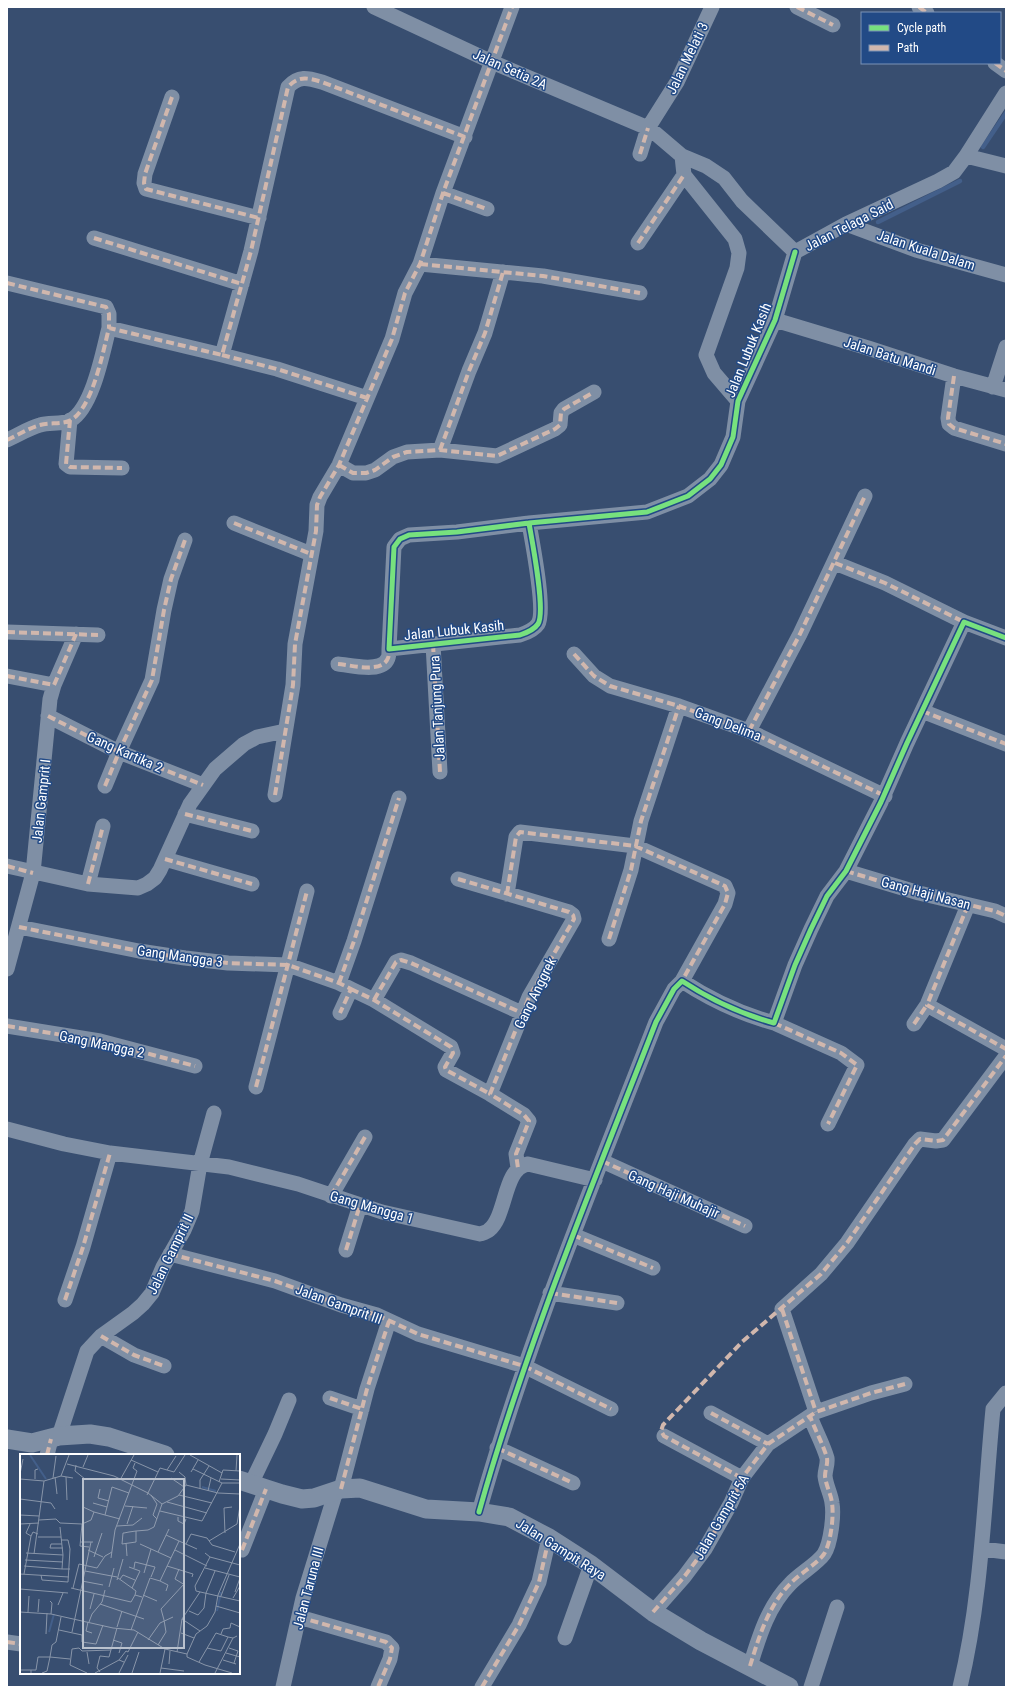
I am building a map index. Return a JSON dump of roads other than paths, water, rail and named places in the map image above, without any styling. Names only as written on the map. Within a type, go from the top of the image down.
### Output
[{"type":"street","name":"Jalan Setia 2A","points":[[374,7],[492,62],[648,128],[656,133],[682,156]]},
{"type":"street","points":[[276,795],[293,685],[295,644],[316,531],[317,505],[320,497],[339,465],[392,339],[404,293],[420,264],[512,7]]},
{"type":"street","name":"Jalan Melati 3","points":[[640,154],[648,128],[677,82],[712,7]]},
{"type":"street","points":[[797,7],[833,25]]},
{"type":"street","points":[[996,64],[1006,71]]},
{"type":"street","points":[[222,355],[252,251],[288,87],[294,81],[304,77],[322,82],[465,137]]},
{"type":"street","name":"Jalan Telaga Said","points":[[682,156],[706,166],[724,178],[742,201],[795,252],[846,224],[938,182],[954,172],[966,156],[1006,93]]},
{"type":"street","points":[[172,97],[146,174],[144,183],[146,189],[259,218]]},
{"type":"street","points":[[682,156],[684,175],[735,239],[740,253],[706,355],[714,373],[738,401]]},
{"type":"street","points":[[966,156],[1006,166]]},
{"type":"street","points":[[638,243],[684,175]]},
{"type":"street","points":[[444,194],[486,209]]},
{"type":"street","name":"Jalan Kuala Dalam","points":[[846,224],[916,250],[1006,275]]},
{"type":"street","points":[[94,238],[242,284]]},
{"type":"street","name":"Jalan Lubuk Kasih","points":[[529,523],[541,609],[538,624],[531,630],[520,635],[389,649],[394,547],[400,539],[409,535],[457,532],[529,523],[647,512],[688,496],[710,479],[721,465],[733,437],[738,401],[775,320],[795,252]]},
{"type":"street","points":[[420,264],[543,276],[640,293]]},
{"type":"street","points":[[440,450],[469,371],[485,333],[503,272]]},
{"type":"street","points":[[7,283],[106,306],[110,314],[109,328],[99,369],[89,393],[78,413],[70,420],[42,424],[7,440]]},
{"type":"street","name":"Jalan Batu Mandi","points":[[775,320],[954,376],[999,388]]},
{"type":"street","points":[[109,328],[277,369],[367,398]]},
{"type":"street","points":[[999,388],[1006,347]]},
{"type":"street","points":[[954,376],[948,418],[949,424],[954,428],[1006,444]]},
{"type":"street","points":[[339,465],[353,473],[366,473],[375,470],[393,457],[407,452],[440,450],[497,456],[555,429],[560,425],[564,409],[594,392]]},
{"type":"street","points":[[70,420],[66,464],[70,466],[122,468]]},
{"type":"street","points":[[749,731],[800,634],[835,563],[865,496]]},
{"type":"street","points":[[234,523],[311,554]]},
{"type":"street","points":[[105,786],[118,752],[152,680],[171,579],[185,540]]},
{"type":"street","points":[[835,563],[885,584],[964,622],[1006,638]]},
{"type":"street","points":[[774,1023],[795,965],[811,928],[827,896],[846,871],[885,796],[922,711],[964,622]]},
{"type":"street","points":[[7,632],[98,635]]},
{"type":"street","name":"Jalan Gamprit I","points":[[7,969],[33,873],[50,700],[54,685],[76,634]]},
{"type":"street","name":"Jalan Tanjung Pura","points":[[433,644],[440,772]]},
{"type":"street","points":[[338,664],[377,668],[383,665],[388,659],[389,649]]},
{"type":"street","name":"Gang Delima","points":[[574,654],[594,676],[610,686],[680,706],[749,731],[885,796]]},
{"type":"street","points":[[7,676],[54,685]]},
{"type":"street","points":[[609,939],[632,870],[635,846],[641,821],[680,706]]},
{"type":"street","points":[[922,711],[1006,744]]},
{"type":"street","name":"Gang Kartika 2","points":[[48,716],[118,752],[202,785]]},
{"type":"street","points":[[7,866],[88,884],[138,888],[147,884],[155,878],[185,814],[202,785],[215,769],[244,744],[257,737],[285,731]]},
{"type":"street","points":[[340,1013],[354,941],[399,798]]},
{"type":"street","points":[[185,814],[252,831]]},
{"type":"street","points":[[88,884],[103,826]]},
{"type":"street","points":[[479,1512],[497,1448],[550,1293],[656,1022],[674,989],[682,981],[725,904],[728,893],[725,886],[635,846],[520,832],[516,837],[507,894]]},
{"type":"street","points":[[165,859],[252,884]]},
{"type":"street","name":"Gang Haji Nasan","points":[[846,871],[919,893],[995,911],[1006,916]]},
{"type":"street","name":"Gang Anggrek","points":[[458,879],[569,912],[573,915],[574,919],[529,997],[490,1094]]},
{"type":"street","points":[[256,1087],[307,891]]},
{"type":"street","points":[[914,1024],[927,1005],[968,905]]},
{"type":"street","name":"Gang Mangga 3","points":[[19,927],[185,958],[228,963],[288,965],[345,986],[374,1000],[451,1047],[452,1053],[445,1066],[446,1070],[490,1094]]},
{"type":"street","points":[[374,1000],[396,962],[401,960],[411,962],[522,1013]]},
{"type":"street","points":[[682,981],[703,995],[748,1016],[774,1023],[841,1053],[857,1065],[828,1124]]},
{"type":"street","points":[[927,1005],[1006,1049]]},
{"type":"street","name":"Gang Mangga 2","points":[[7,1026],[100,1041],[195,1066]]},
{"type":"street","points":[[750,1666],[760,1631],[774,1606],[792,1582],[821,1558],[825,1552],[832,1520],[832,1503],[825,1479],[827,1459],[782,1308],[821,1274],[848,1243],[914,1144],[920,1139],[936,1141],[943,1140],[1006,1056]]},
{"type":"street","points":[[490,1094],[524,1115],[529,1121],[516,1154],[518,1168],[528,1164],[595,1180]]},
{"type":"street","name":"Jalan Gamprit II","points":[[52,1443],[87,1351],[101,1336],[134,1313],[152,1293],[170,1254],[184,1230],[192,1211],[200,1164],[214,1113]]},
{"type":"street","name":"Gang Mangga 1","points":[[7,1129],[64,1144],[110,1153],[229,1167],[290,1182],[382,1212],[480,1234],[490,1230],[496,1220],[514,1174],[518,1168]]},
{"type":"street","points":[[331,1196],[365,1137]]},
{"type":"street","points":[[65,1300],[83,1247],[110,1153]]},
{"type":"street","name":"Gang Haji Muhajir","points":[[602,1161],[745,1226]]},
{"type":"street","points":[[346,1250],[360,1205]]},
{"type":"street","points":[[573,1235],[653,1268]]},
{"type":"street","name":"Jalan Gamprit III","points":[[170,1254],[275,1281],[341,1305],[377,1315],[389,1321],[339,1490]]},
{"type":"street","points":[[550,1293],[617,1303]]},
{"type":"street","points":[[389,1321],[418,1334],[524,1366],[611,1409]]},
{"type":"street","points":[[101,1336],[134,1355],[164,1366]]},
{"type":"street","name":"Jalan Gamprit 5A","points":[[653,1612],[684,1577],[705,1549],[731,1503],[742,1478],[768,1444],[813,1414],[871,1393],[905,1384]]},
{"type":"street","points":[[960,1687],[966,1663],[983,1549],[987,1477],[1000,1412],[1006,1393]]},
{"type":"street","points":[[330,1398],[362,1409]]},
{"type":"street","points":[[242,1550],[252,1484],[276,1434],[289,1400]]},
{"type":"street","points":[[711,1413],[768,1444]]},
{"type":"street","points":[[7,1439],[32,1443],[52,1443],[84,1434],[109,1437],[162,1454]]},
{"type":"street","points":[[664,1436],[742,1478]]},
{"type":"street","points":[[497,1448],[573,1484]]},
{"type":"street","name":"Jalan Gampit Raya","points":[[252,1484],[302,1499],[314,1498],[339,1490],[360,1488],[426,1509],[479,1512],[509,1516],[549,1538],[591,1566],[653,1612],[695,1637],[789,1687]]},
{"type":"street","name":"Jalan Taruna III","points":[[283,1687],[299,1617],[339,1490]]},
{"type":"street","points":[[482,1687],[519,1625],[539,1582],[549,1538]]},
{"type":"street","points":[[983,1549],[1006,1552]]},
{"type":"street","points":[[565,1638],[591,1566]]},
{"type":"street","points":[[811,1687],[837,1607]]},
{"type":"street","points":[[299,1617],[386,1642],[392,1648],[390,1659],[378,1687]]},
{"type":"street","points":[[7,1642],[20,1644]]},
{"type":"waterway","points":[[983,147],[1006,113]]},
{"type":"waterway","points":[[878,222],[960,181]]}]
